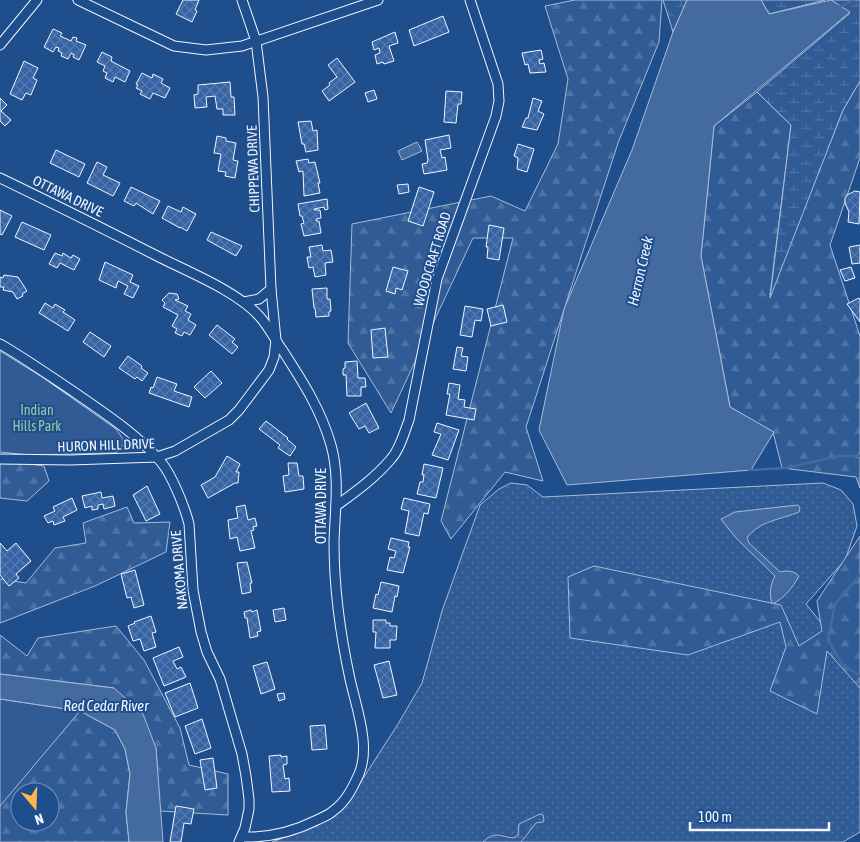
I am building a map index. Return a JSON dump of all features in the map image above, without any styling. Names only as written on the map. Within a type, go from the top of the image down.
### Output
[{"type":"street","points":[[0,45],[37,0]]},
{"type":"street","points":[[78,0],[174,46],[195,50],[216,50],[242,46],[378,0]]},
{"type":"street","name":"CHIPPEWA DRIVE","points":[[242,0],[256,41],[264,97],[276,340]]},
{"type":"street","name":"WOODCRAFT ROAD","points":[[336,506],[364,485],[392,458],[404,434],[409,420],[437,279],[496,116],[499,100],[498,84],[470,0]]},
{"type":"street","name":"OTTAWA DRIVE","points":[[0,178],[197,276],[244,302],[260,317],[276,340],[312,396],[324,422],[335,459],[337,480],[334,541],[336,600],[341,634],[363,738],[362,766],[349,793],[332,812],[303,827],[285,833],[240,840]]},
{"type":"street","points":[[244,302],[259,299],[272,289]]},
{"type":"street","name":"HURON HILL DRIVE","points":[[0,459],[32,461],[157,457],[175,451],[216,429],[234,415],[269,370],[274,358],[276,340]]},
{"type":"street","name":"NAKOMA DRIVE","points":[[0,344],[88,402],[136,437],[166,468],[186,514],[190,535],[193,590],[201,632],[207,652],[220,679],[242,754],[249,799],[247,818],[240,840]]},
{"type":"green space","points":[[575,0],[662,0],[659,42],[618,143],[526,427],[543,481],[505,472],[451,539],[441,521],[513,238],[473,238],[391,413],[348,343],[352,224],[491,196],[525,211],[558,144],[568,79],[545,6]]},
{"type":"green space","points":[[663,0],[687,0],[673,32]]},
{"type":"green space","points":[[761,0],[825,0],[769,14]]},
{"type":"green space","points":[[831,0],[860,0],[860,81],[843,110],[770,298],[791,125],[757,92],[850,13]]},
{"type":"green space","points":[[860,81],[860,158],[830,245],[860,336],[860,488],[856,477],[782,468],[773,432],[730,407],[701,256],[714,126],[757,92],[791,125],[770,295],[843,110]]},
{"type":"green space","points":[[0,460],[44,466],[49,481],[27,501],[0,498]]},
{"type":"green space","points":[[511,483],[527,485],[543,497],[823,483],[841,490],[853,504],[857,526],[845,560],[806,604],[860,671],[860,832],[843,842],[272,842],[315,826],[333,816],[346,805],[422,683],[442,611],[480,505],[499,489]]},
{"type":"green space","points":[[127,507],[134,523],[170,522],[166,552],[95,586],[0,623],[0,579],[26,583],[55,548],[86,543],[83,523]]},
{"type":"green space","points":[[860,536],[860,688],[827,651],[817,714],[770,691],[786,647],[780,622],[688,655],[570,638],[568,577],[594,566],[781,605],[799,646],[822,631],[817,601]]},
{"type":"green space","points":[[116,626],[144,660],[180,728],[189,765],[228,774],[228,815],[160,811],[156,748],[114,688],[0,674],[0,635],[27,656],[38,638]]},
{"type":"green space","points":[[0,699],[80,711],[115,730],[125,749],[130,774],[126,812],[129,842],[0,842]]},
{"type":"green space","points":[[540,814],[543,815],[543,822],[536,823],[521,842],[483,842],[494,835],[514,838],[518,835],[519,824]]},
{"type":"shaded area","name":"Indian Hills Park","points":[[0,351],[42,377],[116,429],[123,439],[120,450],[115,453],[29,455],[0,452]]},
{"type":"shaded area","points":[[0,699],[80,711],[20,782],[10,782],[10,794],[0,806]]},
{"type":"water","points":[[687,0],[761,0],[769,14],[831,0],[850,12],[714,126],[701,256],[730,407],[774,432],[751,470],[567,485],[539,430],[564,309],[632,150],[673,32]]},
{"type":"water","points":[[417,142],[422,151],[402,160],[398,151]]},
{"type":"water","points":[[798,505],[800,508],[799,512],[764,524],[747,538],[749,543],[780,572],[790,571],[799,576],[788,592],[772,604],[771,590],[775,576],[736,538],[721,519],[735,512]]},
{"type":"water","name":"Red Cedar River","points":[[0,674],[114,688],[143,714],[156,748],[163,842],[129,842],[126,812],[130,774],[125,749],[115,730],[80,711],[0,699]]},
{"type":"building","points":[[183,0],[199,0],[192,22],[176,14]]},
{"type":"building","points":[[443,16],[449,32],[414,46],[409,30]]},
{"type":"building","points":[[53,29],[62,33],[60,36],[71,41],[73,37],[77,38],[76,41],[86,45],[79,60],[73,57],[74,55],[71,53],[68,59],[61,56],[62,53],[58,51],[59,48],[56,47],[53,52],[44,47]]},
{"type":"building","points":[[395,32],[398,43],[389,46],[394,61],[377,64],[375,55],[380,53],[379,48],[374,50],[372,42]]},
{"type":"building","points":[[541,50],[543,59],[539,60],[540,64],[544,63],[546,72],[530,73],[528,64],[525,65],[522,53]]},
{"type":"building","points":[[102,52],[112,57],[111,61],[130,71],[125,82],[115,77],[113,82],[105,78],[107,73],[103,71],[105,66],[97,62]]},
{"type":"building","points":[[337,58],[355,82],[329,101],[322,91],[337,77],[328,65]]},
{"type":"building","points":[[24,61],[38,68],[33,78],[37,80],[31,95],[26,93],[22,100],[10,94]]},
{"type":"building","points":[[142,73],[152,78],[153,74],[163,79],[161,83],[170,88],[165,98],[153,93],[150,99],[140,94],[142,91],[136,88],[138,85],[136,84]]},
{"type":"building","points":[[230,82],[231,97],[234,97],[235,115],[223,115],[223,109],[217,109],[215,96],[206,97],[207,107],[195,108],[194,95],[198,94],[198,85]]},
{"type":"building","points":[[374,90],[377,99],[368,102],[365,93]]},
{"type":"building","points":[[446,91],[462,92],[461,104],[458,104],[456,123],[444,122]]},
{"type":"building","points":[[0,98],[7,105],[1,111],[11,120],[5,126],[0,121]]},
{"type":"building","points":[[533,98],[542,101],[538,111],[544,114],[537,130],[522,127],[526,118],[528,118]]},
{"type":"building","points":[[311,121],[313,131],[317,130],[318,150],[306,152],[304,144],[302,144],[298,122]]},
{"type":"building","points":[[449,135],[451,148],[440,150],[442,158],[445,157],[447,170],[424,174],[422,164],[427,163],[428,160],[425,140]]},
{"type":"building","points":[[217,136],[226,138],[226,141],[236,143],[233,160],[238,161],[235,178],[225,176],[226,172],[218,171],[221,154],[214,153]]},
{"type":"building","points":[[518,144],[534,149],[527,172],[517,169],[518,158],[514,156]]},
{"type":"building","points":[[56,150],[85,164],[79,177],[50,163]]},
{"type":"building","points":[[308,159],[309,163],[315,162],[320,183],[318,183],[320,193],[304,196],[303,171],[299,172],[296,161]]},
{"type":"building","points":[[97,162],[107,167],[103,175],[120,183],[113,196],[87,183]]},
{"type":"building","points":[[408,184],[409,192],[399,194],[397,185]]},
{"type":"building","points":[[131,187],[160,201],[153,214],[136,203],[134,206],[124,201]]},
{"type":"building","points":[[419,187],[434,192],[423,226],[408,221]]},
{"type":"building","points":[[855,191],[860,192],[859,224],[848,222],[849,212],[845,203],[847,195]]},
{"type":"building","points":[[327,199],[328,209],[325,210],[324,207],[314,209],[320,210],[321,218],[316,219],[316,221],[319,221],[321,233],[304,236],[301,224],[304,223],[302,216],[300,216],[298,204]]},
{"type":"building","points":[[168,206],[181,212],[183,207],[196,214],[187,231],[162,218]]},
{"type":"building","points":[[0,210],[12,216],[2,235],[0,234]]},
{"type":"building","points":[[22,222],[51,235],[44,250],[15,237]]},
{"type":"building","points":[[489,225],[504,228],[499,260],[487,258],[488,247],[486,247]]},
{"type":"building","points":[[211,232],[242,246],[236,256],[207,240]]},
{"type":"building","points":[[322,245],[323,251],[331,250],[333,262],[325,263],[326,275],[315,277],[313,267],[309,268],[307,257],[311,257],[309,247]]},
{"type":"building","points":[[860,245],[860,263],[852,264],[849,247]]},
{"type":"building","points":[[55,253],[62,256],[63,253],[71,258],[73,255],[80,259],[74,270],[60,263],[57,268],[49,264]]},
{"type":"building","points":[[105,262],[133,275],[130,282],[139,286],[133,298],[124,294],[128,286],[118,281],[116,288],[99,280]]},
{"type":"building","points":[[393,267],[408,271],[402,290],[396,288],[395,294],[386,291]]},
{"type":"building","points":[[851,267],[855,278],[845,281],[840,270]]},
{"type":"building","points":[[4,275],[18,277],[27,291],[22,294],[23,296],[17,299],[13,292],[3,290],[4,287],[0,287],[0,277],[3,278]]},
{"type":"building","points":[[327,288],[327,299],[330,299],[331,311],[329,316],[316,317],[312,289]]},
{"type":"building","points":[[169,293],[177,294],[179,299],[175,300],[188,306],[185,311],[191,314],[188,320],[196,325],[190,335],[184,332],[182,336],[175,333],[177,329],[172,326],[178,315],[163,307],[165,303],[162,300]]},
{"type":"building","points":[[859,298],[860,300],[860,322],[847,304]]},
{"type":"building","points":[[45,303],[53,308],[55,304],[65,310],[63,312],[75,320],[68,331],[39,313]]},
{"type":"building","points":[[503,305],[507,322],[491,326],[487,309]]},
{"type":"building","points":[[465,306],[483,309],[481,321],[475,320],[472,337],[460,335]]},
{"type":"building","points":[[217,325],[235,339],[232,342],[238,347],[232,354],[209,335]]},
{"type":"building","points":[[385,328],[388,357],[373,358],[371,330]]},
{"type":"building","points":[[90,332],[111,346],[104,357],[83,342]]},
{"type":"building","points":[[457,347],[463,348],[461,356],[468,357],[466,371],[453,369]]},
{"type":"building","points":[[128,356],[148,373],[142,381],[137,377],[135,379],[119,368]]},
{"type":"building","points":[[357,361],[358,378],[365,378],[366,387],[361,387],[361,396],[347,396],[346,375],[343,375],[345,362]]},
{"type":"building","points":[[211,371],[222,383],[205,398],[194,387]]},
{"type":"building","points":[[157,377],[177,384],[174,391],[192,397],[189,407],[149,393]]},
{"type":"building","points":[[449,383],[460,385],[458,399],[465,400],[464,407],[476,409],[474,420],[446,415],[450,394],[447,394]]},
{"type":"building","points":[[366,403],[379,428],[369,433],[365,426],[359,429],[349,413]]},
{"type":"building","points":[[266,421],[288,438],[296,447],[290,456],[278,448],[280,445],[259,429]]},
{"type":"building","points":[[437,423],[459,430],[448,460],[432,455],[441,434],[434,432]]},
{"type":"building","points":[[227,456],[240,464],[236,472],[239,472],[238,483],[208,498],[201,485],[215,477]]},
{"type":"building","points":[[288,463],[297,463],[299,476],[303,476],[304,489],[285,492],[283,476],[289,475]]},
{"type":"building","points":[[424,464],[443,468],[436,498],[417,494],[420,482],[423,482]]},
{"type":"building","points":[[147,486],[160,514],[146,521],[133,495]]},
{"type":"building","points":[[101,492],[102,498],[113,496],[115,506],[104,509],[103,504],[98,505],[98,509],[92,510],[92,506],[85,508],[82,496]]},
{"type":"building","points":[[72,498],[77,510],[63,517],[65,521],[54,525],[53,521],[48,523],[44,516],[55,511],[53,507]]},
{"type":"building","points":[[404,498],[430,504],[428,514],[424,513],[419,536],[405,533],[409,511],[401,509]]},
{"type":"building","points":[[245,505],[248,520],[255,518],[257,526],[253,527],[254,530],[251,531],[255,548],[240,551],[237,537],[230,539],[228,520],[238,518],[236,507]]},
{"type":"building","points":[[391,538],[409,542],[408,547],[410,547],[403,573],[387,570],[390,557],[394,558],[396,551],[388,549]]},
{"type":"building","points":[[0,543],[7,551],[16,543],[31,561],[16,574],[19,578],[9,586],[0,575]]},
{"type":"building","points":[[247,562],[252,583],[250,583],[251,592],[242,594],[237,563]]},
{"type":"building","points":[[135,570],[144,605],[134,608],[131,597],[127,598],[121,574]]},
{"type":"building","points":[[381,582],[399,586],[392,612],[373,608]]},
{"type":"building","points":[[284,608],[286,620],[275,622],[273,610]]},
{"type":"building","points":[[251,610],[252,612],[257,610],[261,631],[257,632],[258,636],[250,638],[247,618],[245,618],[244,612]]},
{"type":"building","points":[[151,616],[156,632],[152,633],[156,647],[144,651],[140,639],[133,641],[128,626]]},
{"type":"building","points":[[373,620],[386,620],[386,623],[390,623],[390,626],[397,626],[396,640],[390,640],[390,648],[375,648],[376,632],[373,632]]},
{"type":"building","points":[[179,647],[183,657],[173,661],[177,669],[181,667],[186,677],[164,686],[153,658]]},
{"type":"building","points":[[389,661],[397,695],[383,698],[374,665]]},
{"type":"building","points":[[267,662],[275,689],[261,694],[253,666]]},
{"type":"building","points":[[190,683],[198,708],[175,717],[165,693]]},
{"type":"building","points":[[284,693],[285,699],[279,701],[277,694]]},
{"type":"building","points":[[202,719],[211,748],[195,754],[185,726]]},
{"type":"building","points":[[325,725],[327,749],[312,750],[310,726]]},
{"type":"building","points":[[281,755],[281,757],[287,756],[287,764],[283,765],[285,779],[289,778],[290,791],[272,792],[269,756]]},
{"type":"building","points":[[213,758],[217,788],[205,790],[200,760]]},
{"type":"building","points":[[176,806],[194,809],[191,824],[184,823],[181,842],[170,842]]},
{"type":"waterway","name":"Herron Creek","points":[[839,7],[854,0]]},
{"type":"waterway","name":"Herron Creek","points":[[748,469],[786,468],[839,456],[860,456]]},
{"type":"waterway","name":"Herron Creek","points":[[860,575],[835,604],[828,640],[842,664],[860,676]]}]
